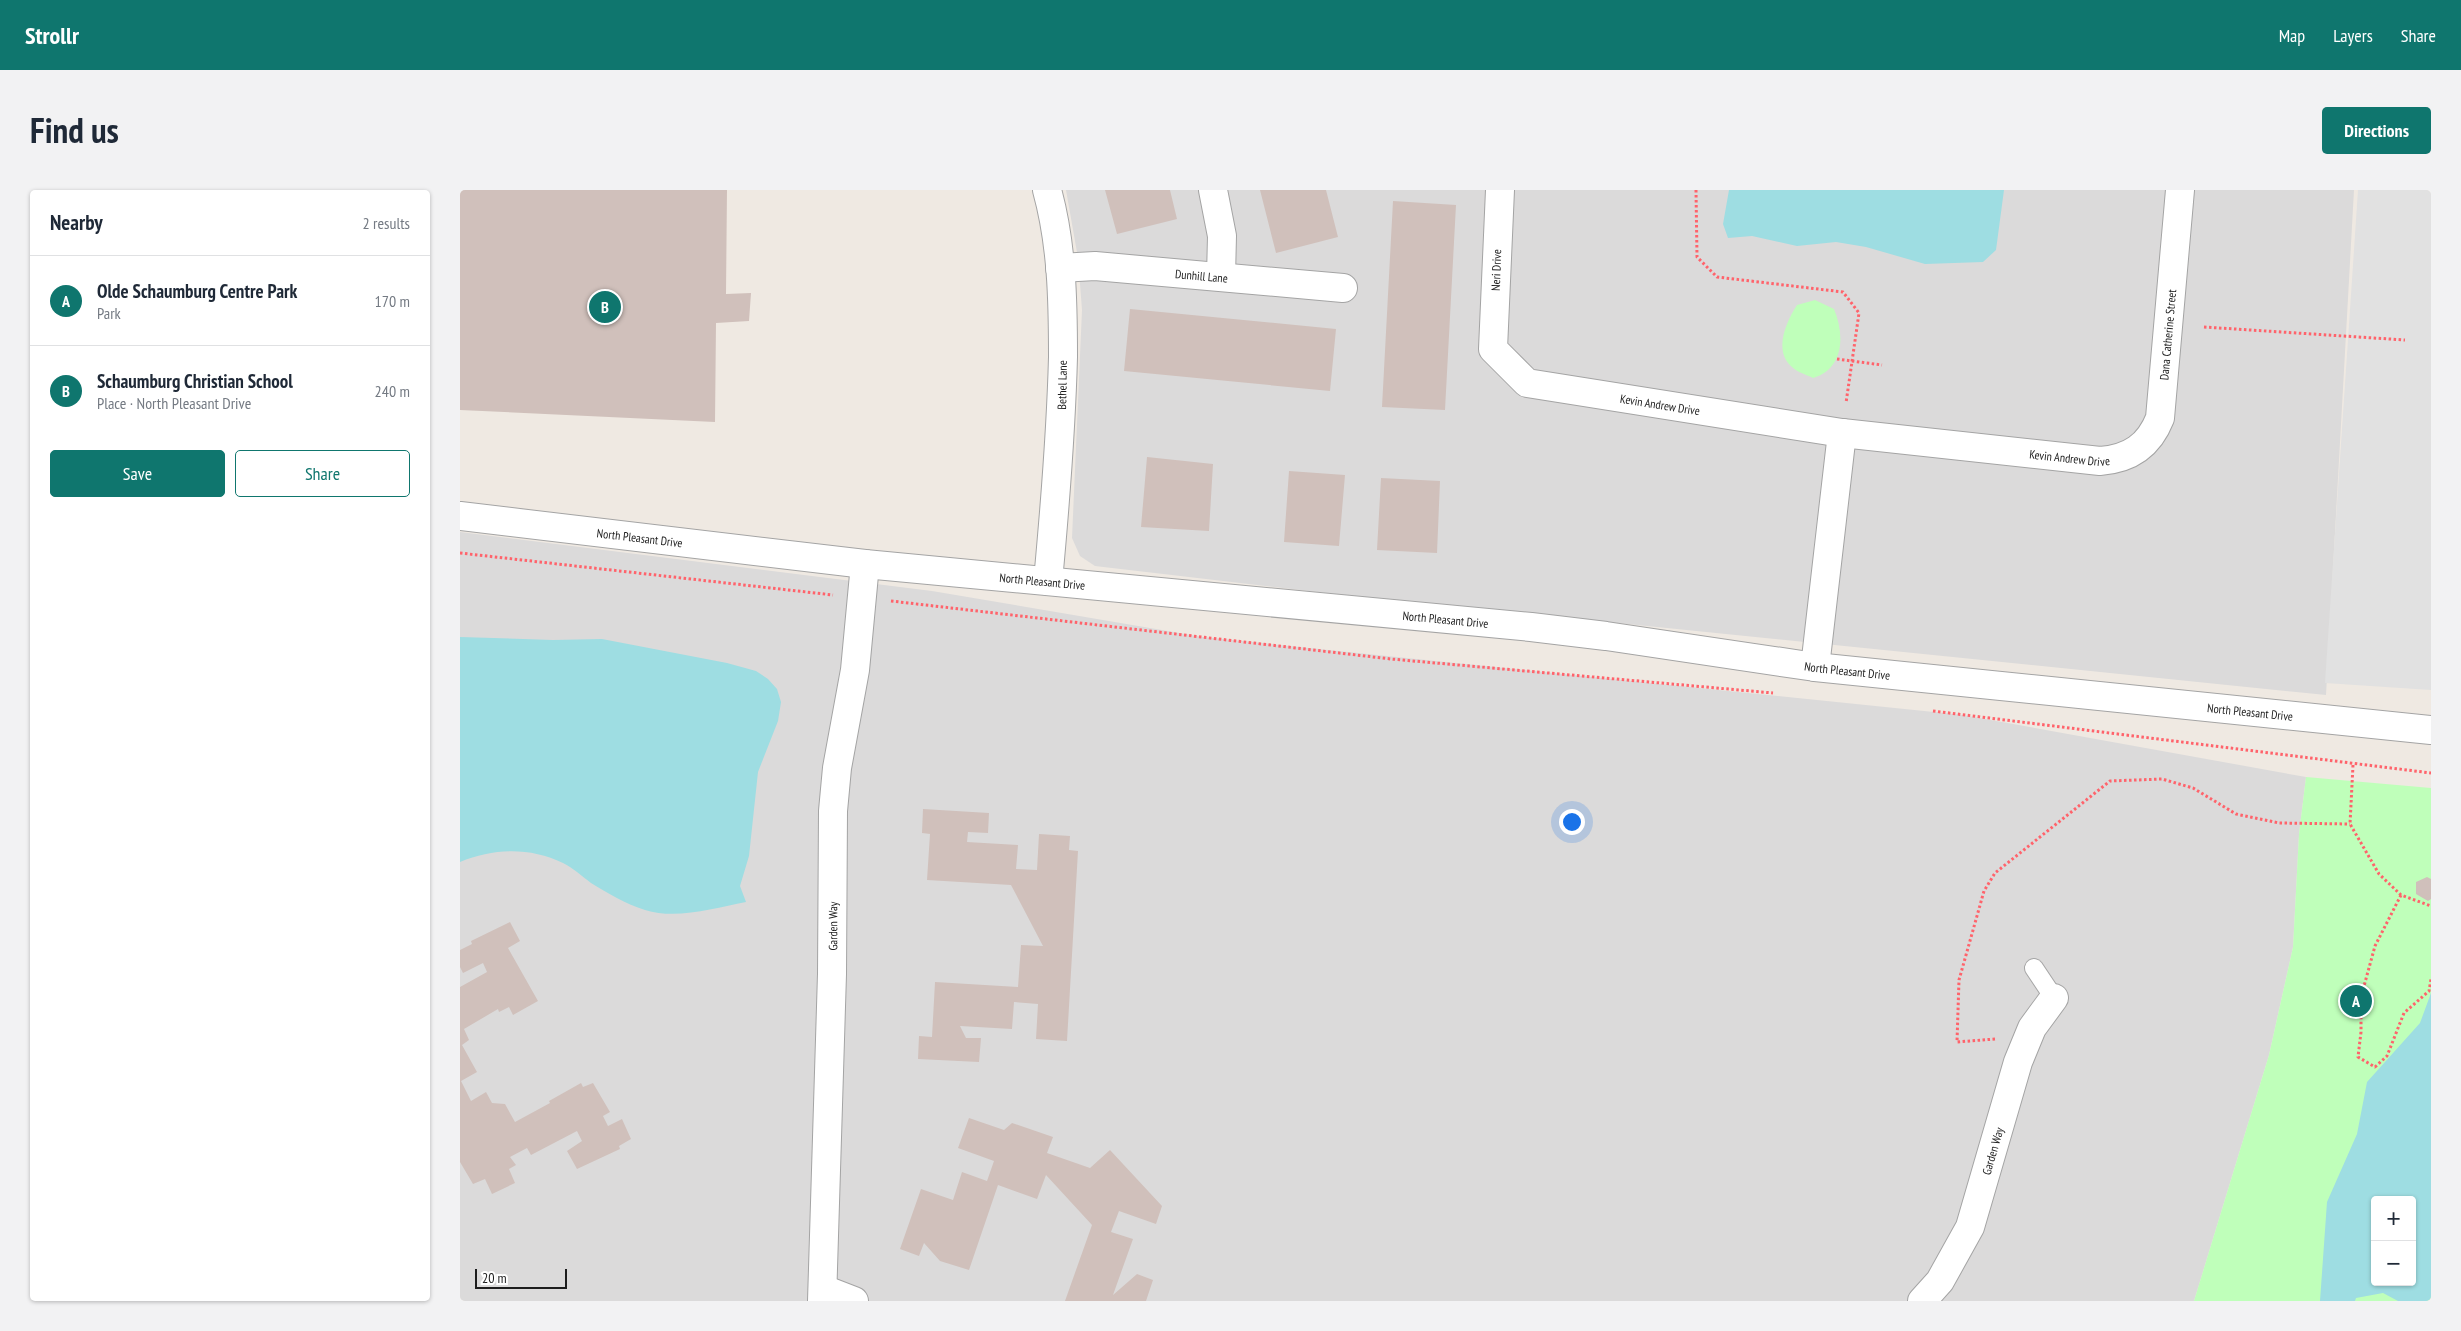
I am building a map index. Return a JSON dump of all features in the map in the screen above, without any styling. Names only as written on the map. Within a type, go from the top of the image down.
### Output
[{"type":"street","name":"Bethel Lane","points":[[1047,190],[1056,233],[1063,317],[1062,396],[1048,581]]},
{"type":"street","points":[[1213,190],[1222,236],[1221,276]]},
{"type":"street","name":"Neri Drive","points":[[1493,349],[1500,190]]},
{"type":"street","name":"Dana Catherine Street","points":[[2118,460],[2145,444],[2152,436],[2160,418],[2180,190]]},
{"type":"street","name":"Dunhill Lane","points":[[1060,268],[1095,266],[1343,288]]},
{"type":"street","name":"Kevin Andrew Drive","points":[[1493,349],[1528,383],[1842,433],[2080,460],[2118,460]]},
{"type":"street","points":[[1815,667],[1842,433]]},
{"type":"street","name":"North Pleasant Drive","points":[[460,516],[865,564],[1587,634],[1815,667],[2431,730]]},
{"type":"street","name":"Garden Way","points":[[854,1301],[822,1295],[832,974],[833,811],[837,768],[855,670],[865,564]]},
{"type":"street","name":"Garden Way","points":[[1922,1301],[1940,1281],[1970,1226],[1992,1156],[2002,1112],[2028,1037],[2054,998]]},
{"type":"lane","points":[[2034,968],[2054,998]]},
{"type":"path","points":[[1696,190],[1697,257],[1717,277],[1843,292],[1859,313],[1842,433]]},
{"type":"path","points":[[2204,327],[2405,340]]},
{"type":"path","points":[[1837,359],[1882,365]]},
{"type":"path","points":[[460,553],[1391,659],[1775,693]]},
{"type":"path","points":[[1926,710],[2353,765],[2431,773]]},
{"type":"path","points":[[2353,765],[2350,824],[2379,874],[2401,895],[2431,906]]},
{"type":"path","points":[[2028,1037],[1957,1042],[1959,980],[1984,891],[1995,873],[2110,781],[2162,779],[2194,788],[2236,814],[2279,823],[2350,824]]},
{"type":"path","points":[[2401,895],[2376,946],[2361,997],[2361,1032],[2358,1057],[2375,1066],[2387,1056],[2404,1013],[2429,991],[2431,979]]},
{"type":"shaded area","points":[[1066,190],[2354,190],[2326,695],[1343,595],[1095,566],[1080,556],[1072,538],[1082,310],[1078,258]]},
{"type":"shaded area","points":[[2358,190],[2431,190],[2431,690],[2325,683]]},
{"type":"shaded area","points":[[460,532],[932,591],[1203,637],[1963,715],[2306,777],[2299,834],[2293,947],[2269,1055],[2194,1301],[460,1301]]},
{"type":"green space","points":[[1815,300],[1834,309],[1840,329],[1840,340],[1836,359],[1831,367],[1823,374],[1813,378],[1792,367],[1786,360],[1782,345],[1789,320],[1797,305]]},
{"type":"green space","points":[[2306,777],[2431,788],[2431,1301],[2194,1301],[2269,1055],[2293,947],[2299,834]]},
{"type":"water","points":[[1729,190],[2004,190],[1996,250],[1983,262],[1925,264],[1866,247],[1836,242],[1797,246],[1752,236],[1728,238],[1723,224]]},
{"type":"water","points":[[460,637],[553,640],[602,639],[727,663],[756,671],[768,679],[777,689],[781,702],[778,721],[758,772],[749,856],[740,886],[746,902],[695,912],[657,913],[624,901],[591,883],[567,865],[538,854],[512,851],[499,852],[473,857],[460,862]]},
{"type":"water","points":[[2431,993],[2431,1301],[2398,1301],[2383,1293],[2356,1298],[2355,1301],[2320,1301],[2327,1202],[2357,1134],[2367,1082],[2420,1023]]},
{"type":"building","points":[[460,190],[727,190],[726,294],[751,293],[749,321],[716,323],[715,422],[460,410]]},
{"type":"building","points":[[1105,190],[1170,190],[1177,219],[1117,234]]},
{"type":"building","points":[[1260,190],[1326,190],[1338,237],[1276,253]]},
{"type":"building","points":[[1393,201],[1456,205],[1445,410],[1382,407]]},
{"type":"building","points":[[1130,309],[1336,329],[1330,391],[1124,371]]},
{"type":"building","points":[[1147,457],[1213,464],[1209,531],[1141,527]]},
{"type":"building","points":[[1289,471],[1345,475],[1339,546],[1284,542]]},
{"type":"building","points":[[1381,478],[1440,481],[1437,553],[1377,550]]},
{"type":"building","points":[[923,809],[989,813],[988,833],[968,832],[967,842],[1018,845],[1016,869],[1037,870],[1039,834],[1070,836],[1069,850],[1078,851],[1067,1041],[1036,1039],[1038,1004],[1014,1002],[1012,1029],[960,1026],[966,1038],[981,1038],[979,1062],[918,1059],[919,1036],[932,1037],[935,982],[1018,987],[1021,945],[1043,946],[1011,885],[927,880],[930,834],[922,833]]},
{"type":"building","points":[[2427,877],[2431,879],[2431,899],[2428,901],[2416,894],[2416,882]]},
{"type":"building","points":[[510,922],[520,941],[508,948],[538,1001],[513,1015],[509,1007],[499,1012],[498,1009],[464,1029],[469,1040],[462,1045],[477,1072],[461,1081],[471,1101],[486,1092],[492,1103],[505,1104],[515,1122],[581,1083],[583,1087],[593,1083],[610,1112],[603,1116],[608,1126],[622,1119],[631,1139],[619,1146],[620,1149],[577,1169],[567,1151],[582,1141],[577,1131],[531,1155],[527,1148],[510,1157],[516,1165],[509,1169],[515,1183],[492,1194],[485,1179],[473,1184],[460,1162],[460,987],[487,972],[483,963],[463,973],[460,967],[460,950],[472,944],[471,941]]},
{"type":"building","points":[[969,1118],[1004,1130],[1012,1123],[1053,1137],[1047,1153],[1090,1168],[1110,1150],[1162,1206],[1156,1224],[1119,1211],[1111,1232],[1133,1239],[1113,1295],[1137,1274],[1153,1280],[1146,1301],[1065,1301],[1092,1225],[1046,1175],[1037,1199],[998,1185],[969,1270],[940,1261],[924,1243],[919,1256],[900,1249],[921,1189],[953,1200],[962,1172],[987,1181],[994,1161],[958,1148]]},
{"type":"place","name":"Schaumburg Christian School","points":[[605,307]]},
{"type":"place","name":"Olde Schaumburg Centre Park","points":[[2356,1001]]}]
